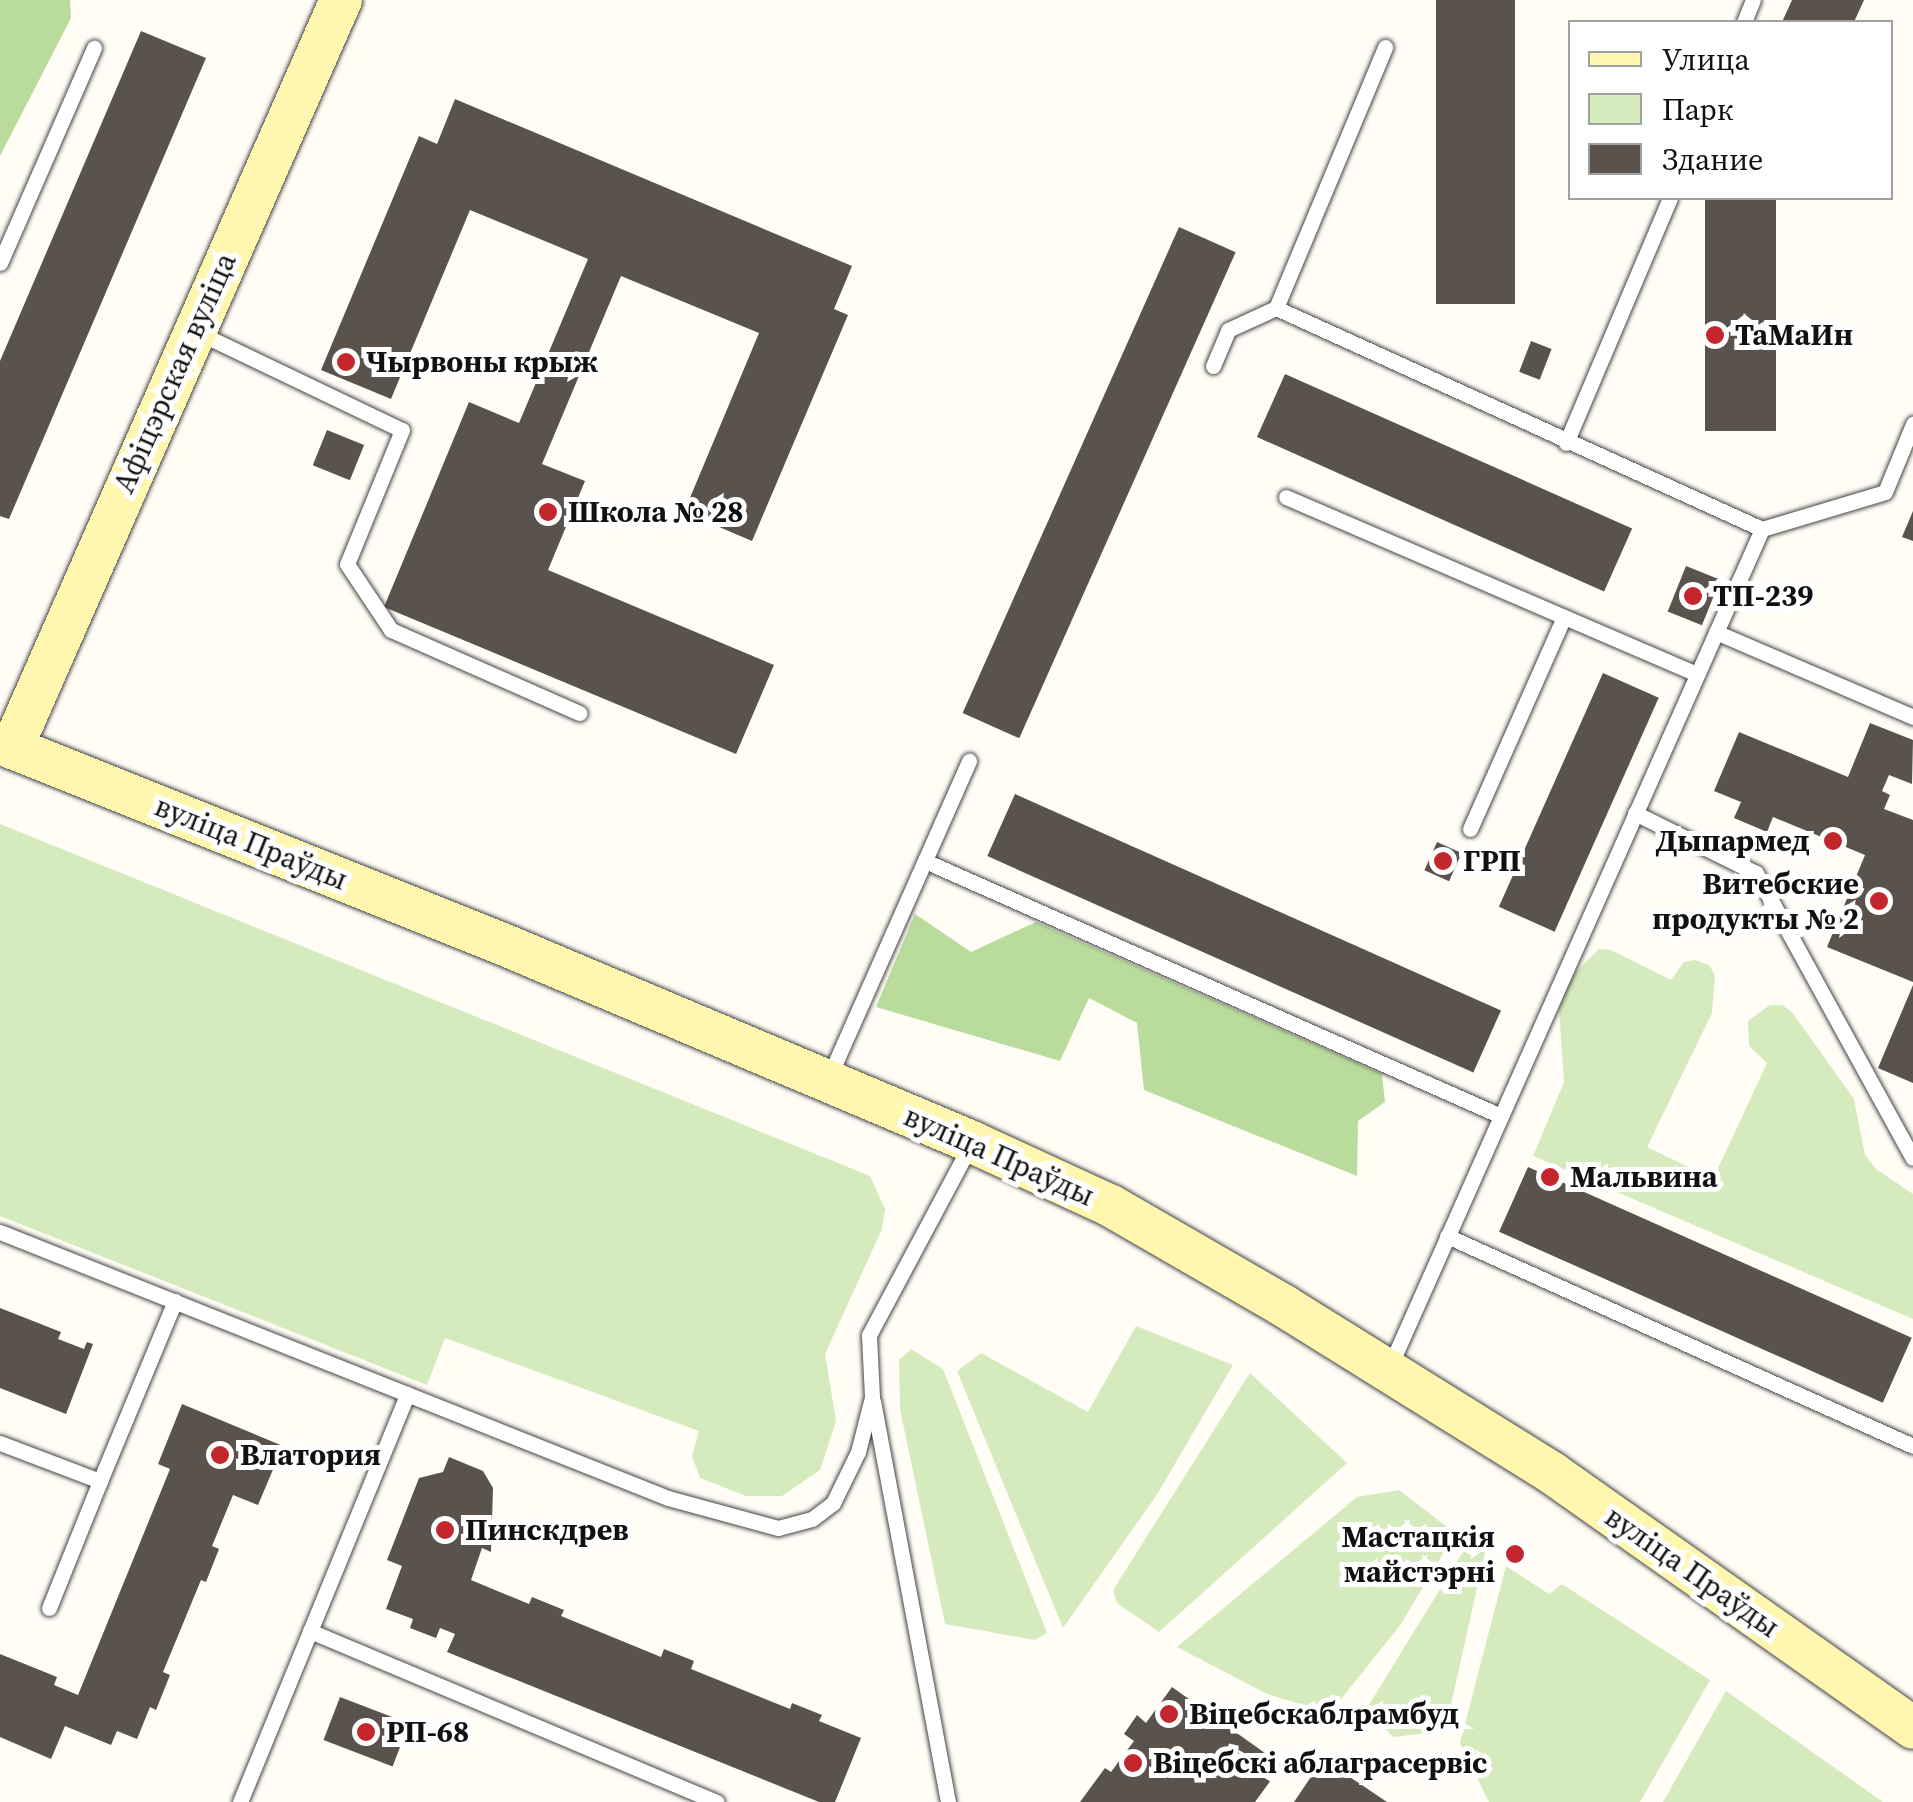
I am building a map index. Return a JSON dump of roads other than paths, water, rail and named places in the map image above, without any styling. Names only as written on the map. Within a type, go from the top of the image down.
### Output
[{"type":"main road","name":"Афіцэрская вуліца","points":[[6,745],[341,0]]},
{"type":"main road","name":"вуліца Праўды","points":[[6,745],[504,944],[972,1142],[1111,1206],[1388,1370],[1552,1473],[1913,1728]]},
{"type":"lane","points":[[1212,366],[1228,330],[1276,308],[1386,47]]},
{"type":"lane","points":[[0,264],[94,48]]},
{"type":"lane","points":[[1566,443],[1669,200]]},
{"type":"lane","points":[[1276,308],[1762,530],[1885,492],[1913,424]]},
{"type":"lane","points":[[194,330],[402,430],[347,564],[391,630],[580,713]]},
{"type":"lane","points":[[1286,496],[1697,674]]},
{"type":"lane","points":[[1388,1370],[1762,530]]},
{"type":"lane","points":[[1470,828],[1564,617]]},
{"type":"lane","points":[[1716,632],[1913,717]]},
{"type":"lane","points":[[827,1080],[969,761]]},
{"type":"lane","points":[[1635,813],[1756,873],[1908,1142],[1913,1158]]},
{"type":"lane","points":[[925,861],[1501,1116]]},
{"type":"lane","points":[[948,1802],[872,1398],[868,1334],[972,1142]]},
{"type":"lane","points":[[0,1232],[668,1498],[778,1528],[812,1520],[833,1504],[858,1452],[872,1398]]},
{"type":"lane","points":[[1448,1236],[1913,1446]]},
{"type":"lane","points":[[50,1608],[175,1302]]},
{"type":"lane","points":[[240,1802],[407,1394]]},
{"type":"lane","points":[[0,1443],[100,1481]]},
{"type":"lane","points":[[310,1631],[716,1802]]},
{"type":"place","name":"ТаМаИн","points":[[1715,335]]},
{"type":"place","name":"Чырвоны крыж","points":[[346,362]]},
{"type":"place","name":"Школа № 28","points":[[548,512]]},
{"type":"place","name":"ТП-239","points":[[1693,596]]},
{"type":"place","name":"Дыпармед","points":[[1833,841]]},
{"type":"place","name":"ГРП","points":[[1443,861]]},
{"type":"place","name":"Витебские продукты № 2","points":[[1879,901]]},
{"type":"place","name":"Мальвина","points":[[1550,1177]]},
{"type":"place","name":"Влатория","points":[[220,1455]]},
{"type":"place","name":"Пинскдрев","points":[[445,1530]]},
{"type":"place","name":"Мастацкія майстэрні","points":[[1515,1554]]},
{"type":"place","name":"Віцебскаблрамбуд","points":[[1169,1714]]},
{"type":"place","name":"РП-68","points":[[366,1732]]},
{"type":"place","name":"Віцебскі аблаграсервіс","points":[[1133,1763]]}]
